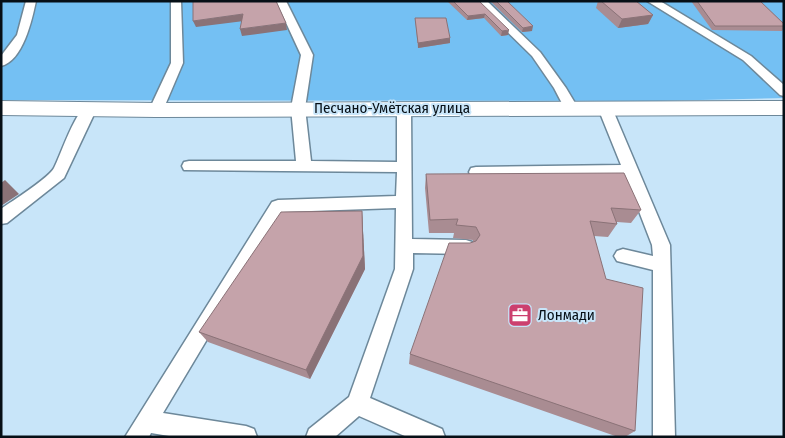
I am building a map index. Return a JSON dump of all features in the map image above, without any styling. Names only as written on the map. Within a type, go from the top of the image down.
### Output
[{"type":"main road","name":"Песчано-Умётская улица","points":[[1,108],[156,110],[782,106]]},
{"type":"lane","points":[[1,63],[12,53],[25,33],[31,1]]},
{"type":"lane","points":[[156,110],[177,64],[176,1]]},
{"type":"lane","points":[[281,1],[307,55],[298,108],[304,167]]},
{"type":"lane","points":[[480,1],[536,54],[560,88],[571,108]]},
{"type":"lane","points":[[652,1],[747,58],[782,106]]},
{"type":"lane","points":[[1,218],[59,174],[76,134],[90,108]]},
{"type":"lane","points":[[317,437],[357,404],[404,269],[404,108]]},
{"type":"lane","points":[[604,108],[661,245],[664,437]]},
{"type":"lane","points":[[190,166],[404,167]]},
{"type":"lane","points":[[476,172],[629,170]]},
{"type":"lane","points":[[246,437],[141,429],[278,206],[404,202]]},
{"type":"lane","points":[[404,246],[466,247]]},
{"type":"lane","points":[[623,256],[661,265]]},
{"type":"lane","points":[[357,404],[434,437]]},
{"type":"shaded area","points":[[1,1],[784,1],[784,98],[658,101],[1,100]]},
{"type":"building","points":[[193,1],[276,1],[286,23],[240,29],[243,14],[193,21]]},
{"type":"building","points":[[453,1],[479,1],[509,30],[502,31],[485,14],[468,16]]},
{"type":"building","points":[[496,1],[507,1],[533,26],[523,28]]},
{"type":"building","points":[[601,1],[636,1],[653,15],[622,19]]},
{"type":"building","points":[[697,1],[760,1],[784,26],[715,26]]},
{"type":"building","points":[[415,18],[446,18],[450,38],[418,43]]},
{"type":"building","points":[[624,173],[641,210],[611,208],[617,224],[590,221],[606,279],[643,288],[635,431],[410,354],[449,243],[470,243],[476,241],[480,235],[476,227],[456,225],[458,219],[430,220],[426,174]]},
{"type":"building","points":[[362,211],[363,256],[306,370],[199,332],[281,212]]},
{"type":"place","name":"Лонмади","points":[[520,315]]}]
